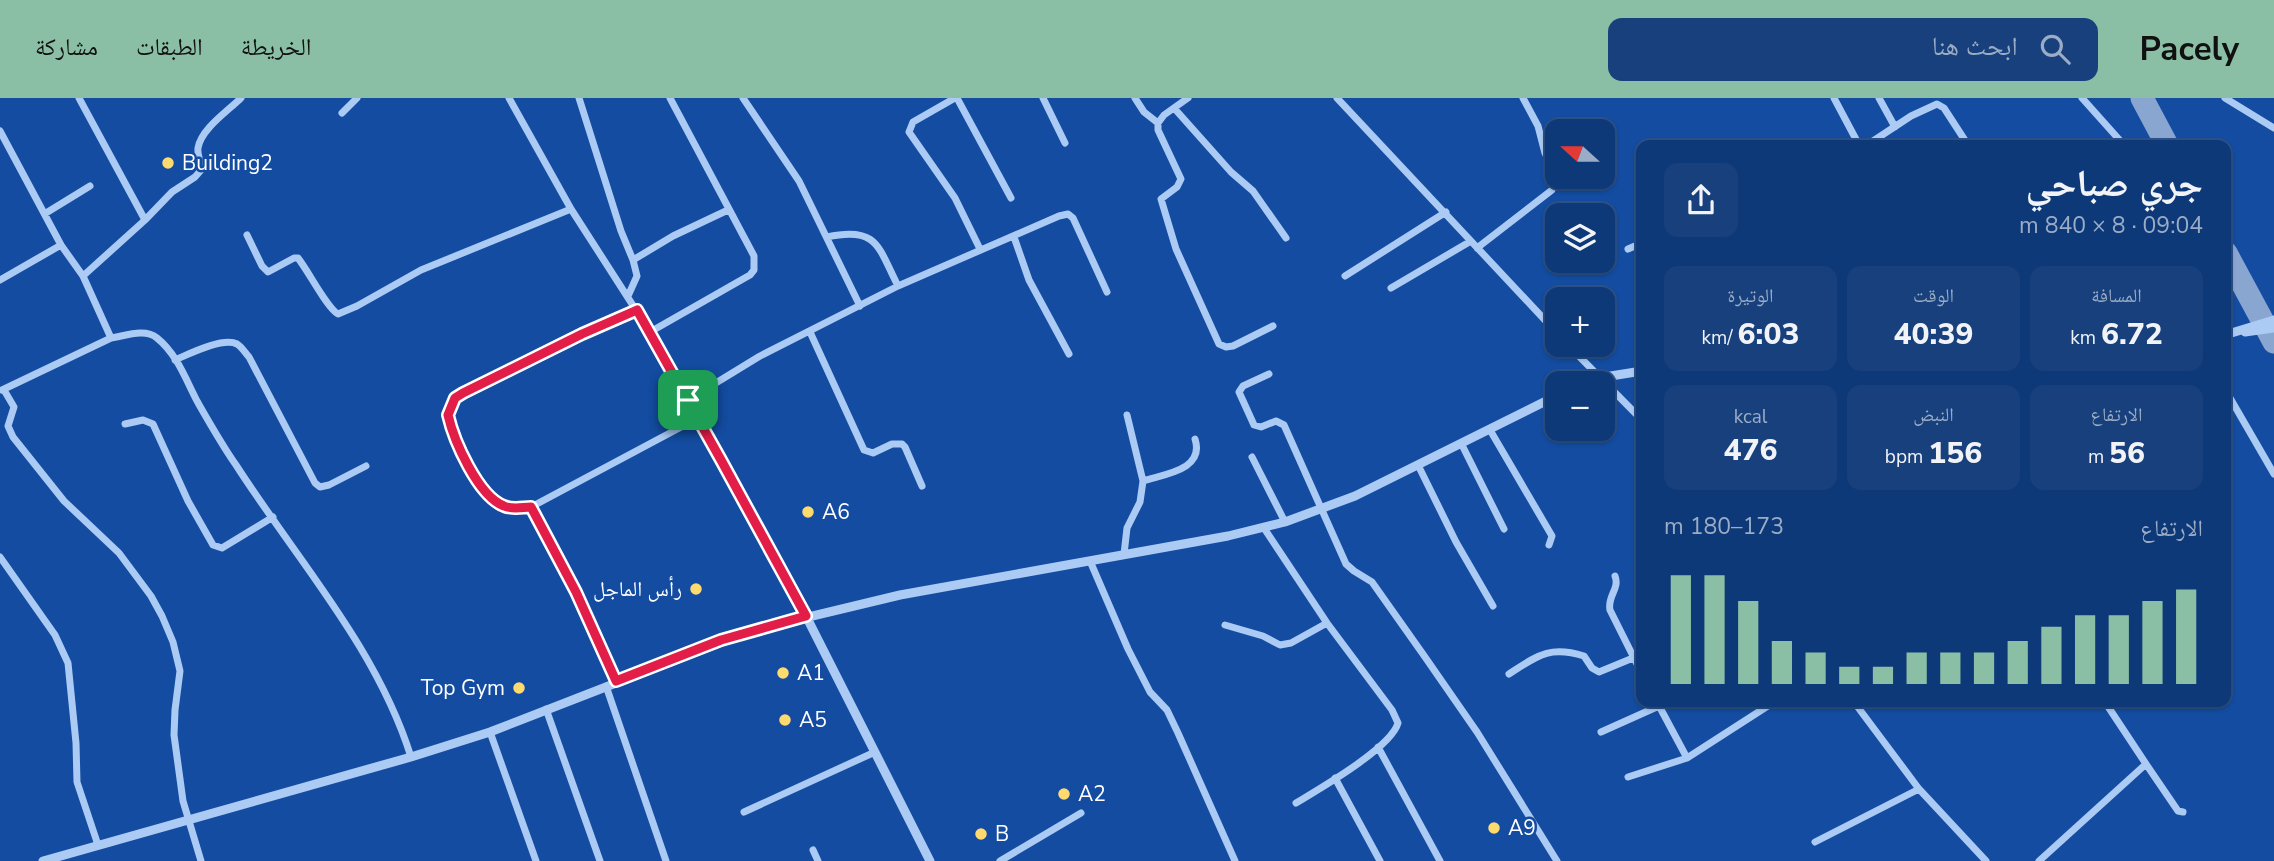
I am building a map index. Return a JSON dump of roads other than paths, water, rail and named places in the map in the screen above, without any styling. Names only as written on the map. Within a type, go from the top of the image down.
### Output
[{"type":"street","points":[[79,98],[145,220]]},
{"type":"street","points":[[83,276],[172,192],[199,174],[202,169],[198,152],[202,138],[241,98]]},
{"type":"street","points":[[342,113],[356,98]]},
{"type":"street","points":[[519,98],[510,100],[601,258],[637,310],[698,418],[806,616],[930,861]]},
{"type":"street","points":[[579,98],[633,261],[636,276],[628,296]]},
{"type":"street","points":[[650,332],[754,270],[754,256],[670,98]]},
{"type":"street","points":[[743,98],[799,181],[860,306]]},
{"type":"street","points":[[980,249],[955,198],[909,132],[913,122],[956,98],[1011,198]]},
{"type":"street","points":[[1043,98],[1065,143]]},
{"type":"street","points":[[1135,98],[1144,112],[1158,123]]},
{"type":"street","points":[[1188,98],[1158,123],[1158,130],[1181,179],[1177,187],[1164,196],[1161,204],[1176,249],[1217,341],[1222,346],[1233,346],[1273,326]]},
{"type":"street","points":[[1337,98],[1545,320]]},
{"type":"street","points":[[1477,248],[1556,185],[1557,178],[1545,153],[1538,126],[1523,98]]},
{"type":"street","points":[[1834,98],[1856,140]]},
{"type":"street","points":[[1879,98],[1895,127]]},
{"type":"street","points":[[2082,98],[2120,140]]},
{"type":"street","points":[[2225,98],[2274,128]]},
{"type":"street","points":[[1875,140],[1928,106],[1937,104],[1944,108],[1965,140]]},
{"type":"street","points":[[1174,108],[1231,172],[1253,191],[1286,237]]},
{"type":"street","points":[[0,131],[61,245],[83,276],[111,338]]},
{"type":"street","points":[[46,213],[90,186]]},
{"type":"street","points":[[247,234],[262,266],[268,272],[298,258],[331,309],[338,314],[358,306],[421,270],[572,209]]},
{"type":"street","points":[[633,261],[673,236],[728,210]]},
{"type":"street","points":[[1345,276],[1446,212]]},
{"type":"street","points":[[688,400],[760,356],[898,286],[1059,216],[1068,215],[1073,218],[1107,292]]},
{"type":"street","points":[[827,237],[844,233],[859,234],[874,241],[898,286]]},
{"type":"street","points":[[1014,237],[1029,280],[1069,354]]},
{"type":"street","points":[[1391,288],[1471,241]]},
{"type":"street","points":[[0,280],[61,245]]},
{"type":"street","points":[[1628,249],[1636,246]]},
{"type":"street","points":[[637,310],[486,381],[463,393],[450,405],[448,415],[452,432],[475,477],[497,502],[504,506],[531,507],[698,418]]},
{"type":"street","points":[[2231,333],[2274,320]]},
{"type":"street","points":[[2231,333],[2274,328]]},
{"type":"street","points":[[810,332],[864,450],[873,453],[892,444],[902,444],[922,486]]},
{"type":"street","points":[[201,861],[188,821],[174,735],[180,671],[173,642],[162,615],[118,553],[64,500],[13,437],[8,426],[14,407],[2,391],[111,338],[135,334],[153,335],[175,360],[236,465],[331,603],[376,675],[402,729],[411,757]]},
{"type":"street","points":[[175,360],[216,345],[239,345],[249,358],[320,487],[366,466]]},
{"type":"street","points":[[1579,357],[1592,371]]},
{"type":"street","points":[[1615,375],[1636,372]]},
{"type":"street","points":[[1269,374],[1243,386],[1239,392],[1257,427],[1276,421],[1284,425],[1349,568],[1372,582],[1404,626],[1477,732],[1557,861]]},
{"type":"street","points":[[1615,394],[1636,414]]},
{"type":"street","points":[[2231,400],[2274,474]]},
{"type":"street","points":[[43,861],[411,757],[490,732],[721,640],[806,616],[900,594],[1090,561],[1284,522],[1321,510],[1545,402]]},
{"type":"street","points":[[1124,554],[1127,528],[1140,502],[1143,481],[1127,415]]},
{"type":"street","points":[[125,424],[143,420],[153,424],[188,502],[213,545],[222,548],[272,517]]},
{"type":"street","points":[[1490,430],[1546,524],[1552,536],[1549,545]]},
{"type":"street","points":[[1143,481],[1188,466],[1196,454],[1195,439]]},
{"type":"street","points":[[1461,443],[1504,529]]},
{"type":"street","points":[[1252,457],[1284,522]]},
{"type":"street","points":[[1418,465],[1456,542],[1493,606]]},
{"type":"street","points":[[531,507],[576,592],[616,681]]},
{"type":"street","points":[[1264,528],[1327,623],[1396,716],[1396,729],[1378,747],[1296,803]]},
{"type":"street","points":[[0,557],[55,635],[68,663],[75,727],[77,782],[82,804],[98,845]]},
{"type":"street","points":[[1090,561],[1150,692],[1167,710],[1235,861]]},
{"type":"street","points":[[1615,576],[1616,586],[1609,604],[1636,663]]},
{"type":"street","points":[[1225,625],[1263,636],[1280,645],[1291,643],[1327,623]]},
{"type":"street","points":[[1509,674],[1541,654],[1551,651],[1584,656],[1592,668],[1599,672],[1633,658]]},
{"type":"street","points":[[606,686],[666,861]]},
{"type":"street","points":[[1601,732],[1652,707]]},
{"type":"street","points":[[1660,707],[1686,758]]},
{"type":"street","points":[[1628,777],[1675,764],[1763,707]]},
{"type":"street","points":[[1858,707],[1919,789],[1986,861]]},
{"type":"street","points":[[2108,707],[2178,811],[2183,812]]},
{"type":"street","points":[[547,709],[600,861]]},
{"type":"street","points":[[490,732],[537,861]]},
{"type":"street","points":[[1378,747],[1440,861]]},
{"type":"street","points":[[744,812],[874,752]]},
{"type":"street","points":[[2039,861],[2146,764]]},
{"type":"street","points":[[1335,778],[1380,861]]},
{"type":"street","points":[[1815,842],[1919,789]]},
{"type":"street","points":[[1000,861],[1082,813]]},
{"type":"street","points":[[813,850],[818,861]]},
{"type":"place","name":"Building2","points":[[168,163]]},
{"type":"place","name":"A6","points":[[808,512]]},
{"type":"place","name":"رأس الماجل","points":[[696,589]]},
{"type":"place","name":"A1","points":[[783,673]]},
{"type":"place","name":"Top Gym","points":[[519,688]]},
{"type":"place","name":"A5","points":[[785,720]]},
{"type":"place","name":"A2","points":[[1064,794]]},
{"type":"place","name":"A9","points":[[1494,828]]},
{"type":"place","name":"B","points":[[981,834]]}]
